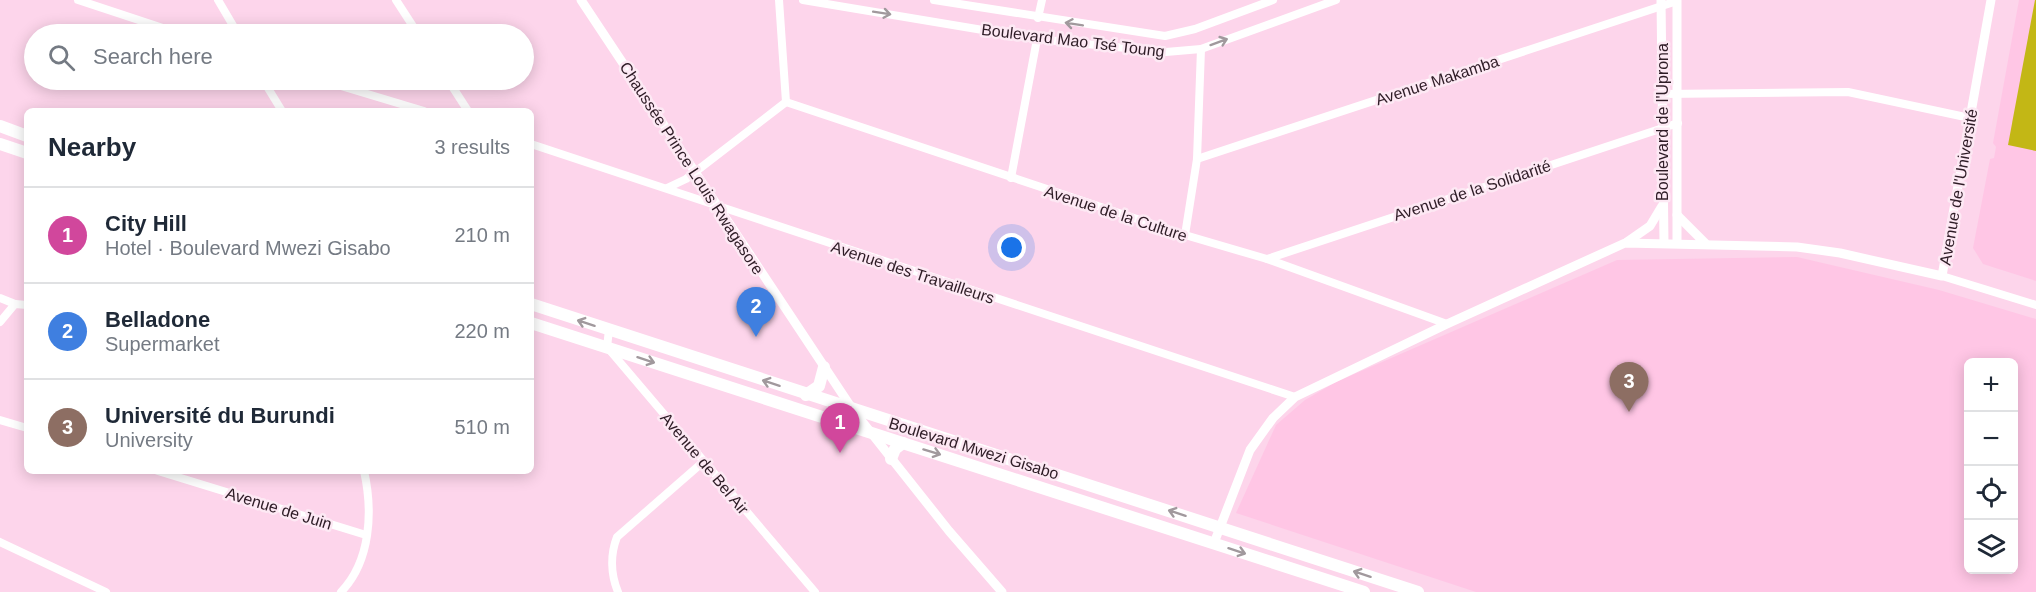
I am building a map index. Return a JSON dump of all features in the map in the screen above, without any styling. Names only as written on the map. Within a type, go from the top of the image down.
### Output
[{"type":"main road","points":[[0,126],[24,135]]},
{"type":"main road","points":[[0,144],[24,152]]},
{"type":"main road","name":"Boulevard Mwezi Gisabo","points":[[534,305],[1418,592]]},
{"type":"main road","name":"Boulevard Mwezi Gisabo","points":[[534,323],[1364,592]]},
{"type":"main road","points":[[806,395],[819,386],[824,367]]},
{"type":"main road","points":[[891,459],[896,449],[903,443]]},
{"type":"main road","points":[[1055,490],[1060,475]]},
{"type":"street","points":[[78,0],[151,24]]},
{"type":"street","points":[[218,0],[232,24]]},
{"type":"street","points":[[396,0],[412,24]]},
{"type":"street","name":"Chaussée Prince Louis Rwagasore","points":[[581,0],[853,410],[1002,592]]},
{"type":"street","points":[[667,188],[677,185],[786,102],[779,0]]},
{"type":"street","name":"Boulevard Mao Tsé Toung","points":[[803,0],[1037,39],[1137,51],[1166,52],[1201,49],[1336,0]]},
{"type":"street","name":"Boulevard Mao Tsé Toung","points":[[934,0],[1165,36],[1195,29],[1273,0]]},
{"type":"street","points":[[1038,18],[1042,0]]},
{"type":"street","name":"Avenue de l'Université","points":[[1625,243],[1705,243],[1817,249],[1942,276],[1991,0]]},
{"type":"street","name":"Avenue Makamba","points":[[1197,159],[1661,3],[1677,1]]},
{"type":"street","name":"Boulevard de l'Uprona","points":[[1677,1],[1677,243]]},
{"type":"street","name":"Boulevard de l'Uprona","points":[[1661,3],[1664,243]]},
{"type":"street","points":[[1011,178],[1037,39]]},
{"type":"street","points":[[1185,235],[1197,159],[1201,49]]},
{"type":"street","points":[[269,90],[280,108]]},
{"type":"street","points":[[354,90],[414,108]]},
{"type":"street","points":[[454,90],[466,108]]},
{"type":"street","points":[[1662,94],[1839,92],[1970,118]]},
{"type":"street","name":"Avenue de la Culture","points":[[786,102],[1185,235],[1268,259],[1447,324]]},
{"type":"street","name":"Avenue de la Solidarité","points":[[1268,259],[1678,123]]},
{"type":"street","name":"Avenue des Travailleurs","points":[[534,145],[1295,397]]},
{"type":"street","points":[[1214,543],[1250,450],[1273,418],[1295,397],[1447,324],[1625,243],[1650,226],[1662,206]]},
{"type":"street","points":[[1677,215],[1705,243]]},
{"type":"street","points":[[1942,276],[2036,305]]},
{"type":"street","points":[[0,298],[24,306]]},
{"type":"street","points":[[0,322],[15,304]]},
{"type":"street","points":[[606,347],[609,330]]},
{"type":"street","name":"Avenue de Bel Air","points":[[606,347],[815,592]]},
{"type":"street","points":[[0,420],[24,427]]},
{"type":"street","points":[[618,592],[612,566],[612,549],[617,537],[703,462]]},
{"type":"street","name":"Avenue de Juin","points":[[168,474],[366,535]]},
{"type":"street","points":[[341,592],[354,575],[370,516],[369,492],[364,474]]},
{"type":"street","points":[[0,542],[106,592]]},
{"type":"shaded area","points":[[2019,0],[2036,0],[2036,281],[1983,264],[1973,248],[1990,159],[1994,158],[1996,147],[1993,143]]},
{"type":"shaded area","points":[[2036,0],[2036,151],[2008,145]]},
{"type":"shaded area","points":[[1797,257],[1939,290],[2036,319],[2036,592],[1476,592],[1236,513],[1276,425],[1305,400],[1336,382],[1617,260]]},
{"type":"place","name":"Belladone","points":[[756,337]]},
{"type":"place","name":"Université du Burundi","points":[[1629,412]]},
{"type":"place","name":"City Hill","points":[[840,453]]}]
